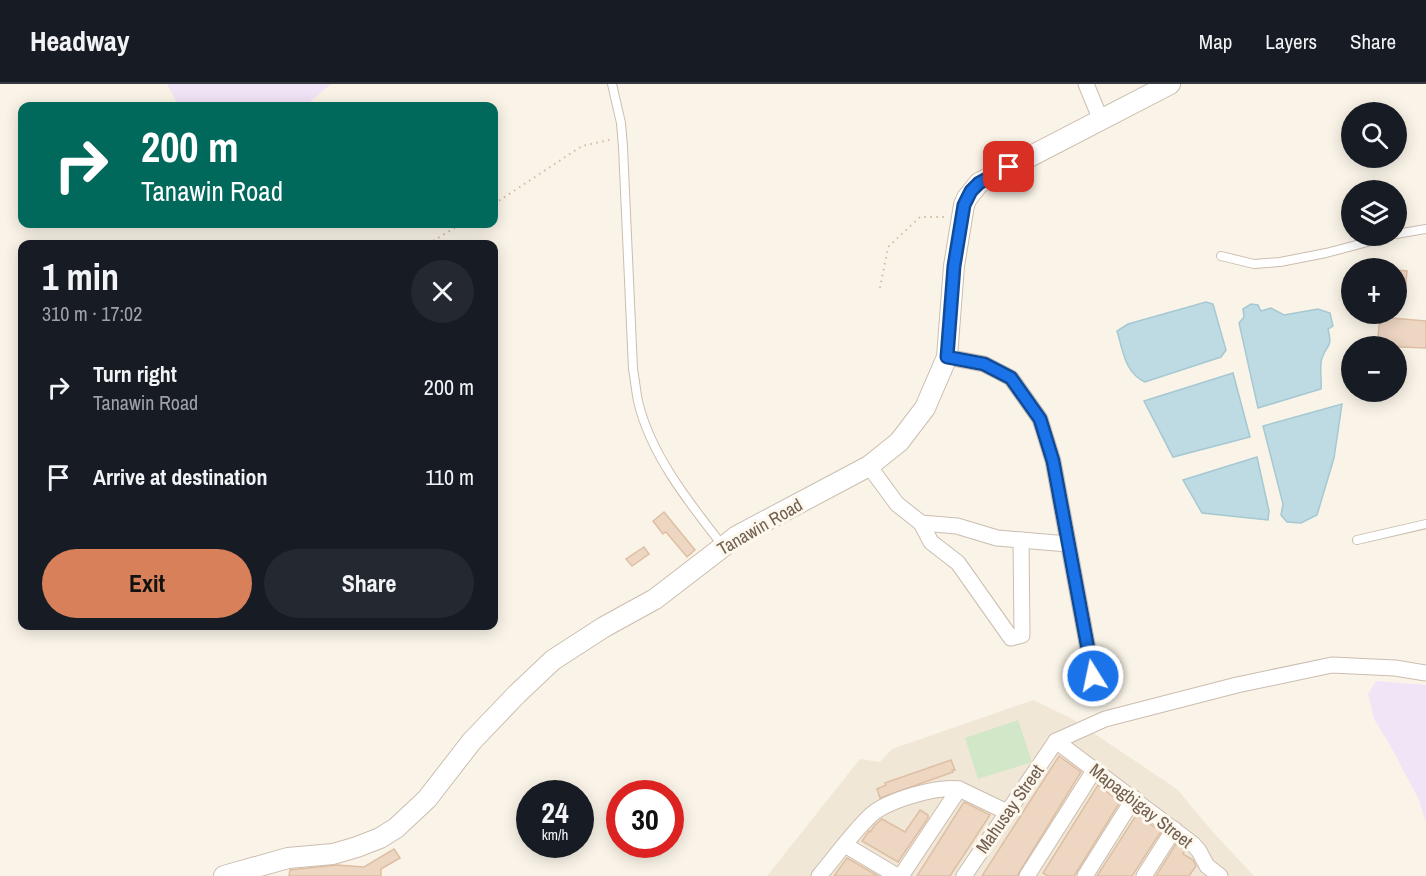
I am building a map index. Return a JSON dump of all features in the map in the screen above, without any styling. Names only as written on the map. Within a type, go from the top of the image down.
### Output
[{"type":"street","points":[[1086,84],[1101,118]]},
{"type":"street","name":"Tanawin Road","points":[[224,876],[288,858],[333,854],[357,848],[396,828],[427,799],[472,741],[553,660],[604,627],[655,599],[723,546],[869,466],[899,442],[925,408],[947,357],[954,266],[967,198],[979,183],[1170,84]]},
{"type":"street","points":[[947,357],[984,364],[1011,378],[1040,419],[1053,461],[1093,676]]},
{"type":"street","points":[[869,466],[897,504],[921,523],[931,542],[958,563],[1011,638],[1022,635],[1021,540]]},
{"type":"street","points":[[921,523],[957,526],[998,538],[1068,544]]},
{"type":"street","points":[[1056,741],[1105,719],[1237,685],[1332,665],[1395,668],[1426,673]]},
{"type":"street","name":"Mapagbigay Street","points":[[1056,741],[1174,829],[1199,851],[1204,871],[1220,876]]},
{"type":"street","name":"Mahusay Street","points":[[964,876],[1056,741]]},
{"type":"street","points":[[1027,876],[1095,769]]},
{"type":"street","points":[[845,845],[899,876],[959,789]]},
{"type":"street","points":[[819,876],[870,816],[882,808],[927,792],[959,789],[1007,812]]},
{"type":"street","points":[[1085,876],[1134,798]]},
{"type":"street","points":[[1144,876],[1174,829]]},
{"type":"lane","points":[[612,84],[622,138],[633,357],[638,402],[653,441],[677,484],[723,546]]},
{"type":"lane","points":[[1407,232],[1426,229]]},
{"type":"lane","points":[[1221,256],[1254,264],[1280,262],[1352,246]]},
{"type":"lane","points":[[1358,540],[1426,524]]},
{"type":"path","points":[[498,201],[582,146],[606,139],[622,138]]},
{"type":"path","points":[[880,288],[888,247],[920,217],[962,217]]},
{"type":"path","points":[[435,240],[454,228]]},
{"type":"shaded area","points":[[167,84],[331,84],[310,102],[177,102]]},
{"type":"shaded area","points":[[1376,681],[1426,685],[1426,823],[1419,800],[1374,719],[1368,694]]},
{"type":"shaded area","points":[[1033,700],[1071,718],[1177,789],[1254,876],[767,876],[860,759],[880,762],[892,749]]},
{"type":"green space","points":[[1018,720],[1032,762],[978,779],[965,738]]},
{"type":"water","points":[[1206,302],[1213,304],[1226,350],[1221,357],[1145,382],[1138,378],[1126,361],[1117,331],[1128,324]]},
{"type":"water","points":[[1251,304],[1258,305],[1261,311],[1271,308],[1284,315],[1318,309],[1330,313],[1333,326],[1328,329],[1330,343],[1321,361],[1321,389],[1258,408],[1239,323],[1244,317],[1243,309]]},
{"type":"water","points":[[1233,373],[1250,437],[1173,457],[1144,401]]},
{"type":"water","points":[[1342,404],[1334,458],[1317,515],[1301,523],[1287,522],[1281,515],[1283,504],[1263,426]]},
{"type":"water","points":[[1257,457],[1269,511],[1268,520],[1202,513],[1183,480]]},
{"type":"building","points":[[1407,319],[1426,321],[1426,348],[1407,347],[1407,336],[1378,336],[1379,324],[1407,324]]},
{"type":"building","points":[[664,512],[695,550],[687,557],[666,532],[663,534],[653,521]]},
{"type":"building","points":[[644,547],[649,554],[632,566],[626,559]]},
{"type":"building","points":[[1059,756],[1081,772],[1017,876],[982,876]]},
{"type":"building","points":[[951,760],[955,770],[952,770],[953,772],[880,798],[877,789],[886,785],[885,783]]},
{"type":"building","points":[[1098,785],[1120,802],[1074,876],[1048,876],[1043,873]]},
{"type":"building","points":[[964,802],[990,815],[950,876],[917,876]]},
{"type":"building","points":[[920,810],[928,815],[928,818],[898,862],[862,841],[882,819],[905,832]]},
{"type":"building","points":[[1137,814],[1161,832],[1132,876],[1097,876]]},
{"type":"building","points":[[1176,844],[1185,850],[1183,854],[1193,860],[1196,866],[1189,876],[1156,876]]},
{"type":"building","points":[[394,849],[400,858],[381,869],[381,876],[289,876],[290,870],[337,865],[364,867]]},
{"type":"building","points":[[847,858],[878,876],[834,876]]},
{"type":"route","points":[[1009,167],[979,183],[971,191],[964,205],[954,266],[947,357],[984,364],[1011,378],[1040,419],[1053,461],[1093,676]]}]
